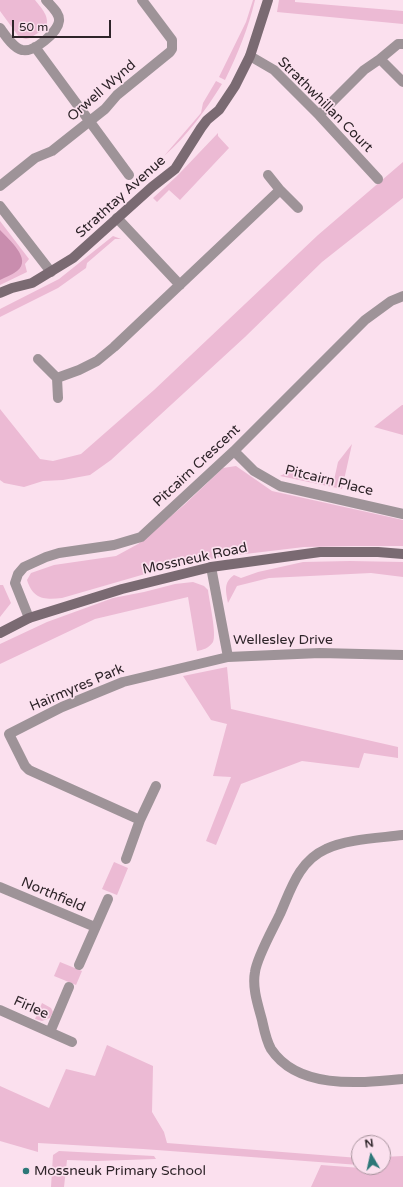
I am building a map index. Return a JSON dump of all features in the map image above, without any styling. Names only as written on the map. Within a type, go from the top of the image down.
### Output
[{"type":"street","points":[[2,35],[22,50],[35,47],[55,32],[59,21],[57,13],[46,0]]},
{"type":"street","name":"Orwell Wynd","points":[[0,186],[36,158],[52,151],[89,122],[105,109],[117,95],[172,49],[172,40],[142,0]]},
{"type":"street","name":"Strathtay Avenue","points":[[0,293],[32,283],[73,258],[117,218],[175,169],[207,120],[219,110],[235,86],[250,56],[268,0]]},
{"type":"street","points":[[319,115],[364,70],[398,44],[403,44]]},
{"type":"street","points":[[35,47],[128,175]]},
{"type":"street","name":"Strathwhillan Court","points":[[250,56],[274,70],[319,115],[378,179]]},
{"type":"street","points":[[380,59],[403,82]]},
{"type":"street","points":[[268,174],[280,190],[298,208]]},
{"type":"street","points":[[57,378],[79,370],[97,361],[114,347],[280,190]]},
{"type":"street","points":[[0,206],[51,272]]},
{"type":"street","points":[[117,218],[180,285]]},
{"type":"street","name":"Pitcairn Crescent","points":[[30,618],[15,583],[18,574],[24,567],[59,553],[114,545],[141,537],[234,451],[364,320],[391,301],[403,296]]},
{"type":"street","points":[[38,359],[57,378],[58,398]]},
{"type":"street","name":"Pitcairn Place","points":[[234,451],[254,470],[280,486],[403,514]]},
{"type":"street","name":"Mossneuk Road","points":[[0,633],[30,618],[122,589],[211,567],[320,552],[378,552],[403,554]]},
{"type":"street","name":"Wellesley Drive","points":[[211,567],[228,657],[320,653],[403,655]]},
{"type":"street","name":"Hairmyres Park","points":[[140,820],[29,770],[5,736],[62,707],[123,682],[228,657]]},
{"type":"street","points":[[126,859],[140,820],[156,786]]},
{"type":"street","points":[[403,835],[340,844],[325,849],[310,859],[298,874],[262,953],[255,972],[254,991],[266,1036],[271,1048],[288,1067],[308,1076],[332,1081],[363,1083],[403,1079]]},
{"type":"street","name":"Northfield","points":[[0,887],[95,927]]},
{"type":"street","name":"Northfield","points":[[78,965],[108,899]]},
{"type":"street","name":"Firlee","points":[[50,1032],[70,987]]},
{"type":"street","name":"Firlee","points":[[0,1010],[72,1042]]},
{"type":"shaded area","points":[[0,0],[35,0],[46,16],[46,28],[30,38],[26,39],[19,37],[0,11]]},
{"type":"shaded area","points":[[253,0],[255,0],[246,31],[225,80],[219,77],[246,22]]},
{"type":"shaded area","points":[[279,0],[295,0],[295,2],[403,11],[403,24],[277,12]]},
{"type":"shaded area","points":[[216,81],[222,84],[209,104],[196,122],[164,156],[201,113],[203,103]]},
{"type":"shaded area","points":[[218,133],[218,136],[229,148],[180,200],[169,190],[157,202],[153,198],[177,176]]},
{"type":"shaded area","points":[[403,162],[403,198],[322,262],[245,337],[111,460],[90,475],[63,480],[43,481],[24,487],[4,483],[0,480],[0,409],[40,459],[53,461],[81,454],[154,390],[318,235]]},
{"type":"shaded area","points":[[0,221],[29,259],[25,264],[27,272],[0,285]]},
{"type":"shaded area","points":[[0,230],[18,249],[22,261],[21,266],[17,271],[0,280]]},
{"type":"shaded area","points":[[113,236],[121,239],[115,239],[87,263],[86,268],[58,288],[0,317],[0,309],[59,279]]},
{"type":"shaded area","points":[[402,405],[403,435],[374,427]]},
{"type":"shaded area","points":[[352,444],[342,489],[280,476],[288,472],[334,480],[338,462]]},
{"type":"shaded area","points":[[236,466],[272,491],[403,520],[403,546],[304,547],[220,557],[152,572],[62,598],[50,599],[40,597],[32,591],[29,586],[27,580],[31,573],[54,565],[116,556],[138,544],[184,505],[223,468]]},
{"type":"shaded area","points":[[303,562],[403,562],[403,577],[371,573],[269,578],[237,586],[228,603],[226,588],[228,581],[234,575],[241,578],[258,572]]},
{"type":"shaded area","points":[[193,582],[204,586],[208,590],[214,638],[210,646],[204,649],[197,651],[188,597],[95,619],[0,664],[0,644],[47,622],[113,598],[175,584]]},
{"type":"shaded area","points":[[0,585],[3,585],[11,603],[0,617]]},
{"type":"shaded area","points":[[227,667],[231,709],[398,747],[398,758],[364,753],[359,768],[302,761],[241,784],[216,845],[206,841],[231,777],[213,776],[227,724],[211,720],[183,676]]},
{"type":"shaded area","points":[[114,862],[128,868],[117,895],[102,889]]},
{"type":"shaded area","points":[[60,962],[82,971],[76,985],[54,976]]},
{"type":"shaded area","points":[[42,1003],[51,1008],[53,1012],[50,1018],[42,1021],[35,1019]]},
{"type":"shaded area","points":[[107,1045],[153,1066],[152,1112],[164,1132],[167,1143],[351,1157],[351,1164],[38,1143],[38,1152],[0,1141],[0,1086],[49,1108],[66,1069],[95,1076]]},
{"type":"shaded area","points":[[59,1151],[154,1156],[156,1159],[97,1161],[67,1160],[64,1187],[51,1187],[53,1155]]},
{"type":"shaded area","points":[[403,1156],[403,1187],[311,1187],[321,1165],[351,1167],[351,1175],[391,1175],[391,1157]]},
{"type":"place","name":"Mossneuk Primary School","points":[[26,1171]]}]
